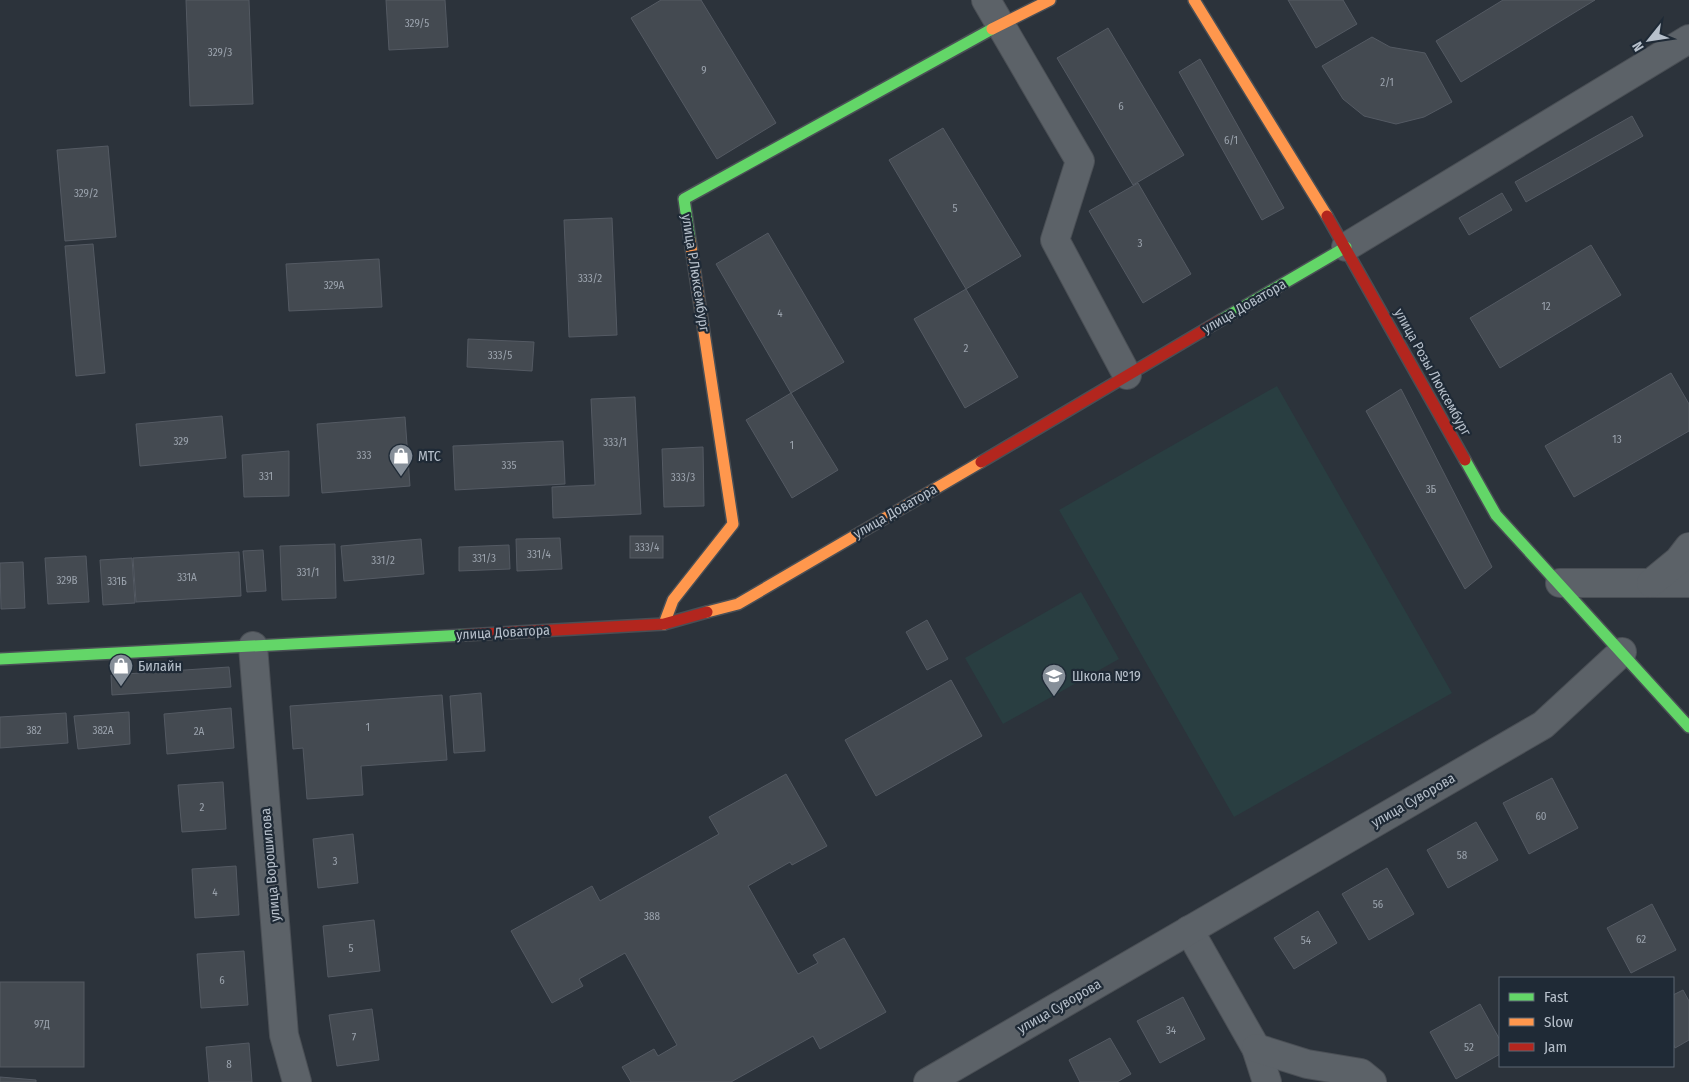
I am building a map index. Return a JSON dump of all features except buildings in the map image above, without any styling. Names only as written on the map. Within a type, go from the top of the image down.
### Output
[{"type":"street","points":[[986,0],[1080,161],[1055,240],[1128,375]]},
{"type":"street","name":"улица Р.Люксембург","points":[[664,624],[673,600],[733,524],[684,199],[1000,24],[1050,0]]},
{"type":"street","name":"улица Розы Люксембург","points":[[1194,0],[1346,247],[1496,515],[1560,583],[1689,727]]},
{"type":"street","name":"улица Доватора","points":[[0,659],[664,624],[738,604],[1346,247],[1689,39]]},
{"type":"street","points":[[1651,583],[1679,560],[1689,547]]},
{"type":"street","points":[[1560,583],[1689,583]]},
{"type":"street","name":"улица Ворошилова","points":[[253,646],[284,1035],[297,1082]]},
{"type":"street","name":"улица Суворова","points":[[928,1082],[1543,725],[1622,652]]},
{"type":"street","points":[[1189,930],[1256,1048],[1267,1082]]},
{"type":"street","points":[[1256,1048],[1307,1064],[1361,1073],[1372,1082]]},
{"type":"green space","points":[[1277,386],[1452,693],[1234,817],[1059,510]]},
{"type":"green space","points":[[1081,592],[1119,659],[1003,724],[965,658]]},
{"type":"traffic: fast","points":[[690,240],[684,199],[992,29]]},
{"type":"traffic: fast","points":[[1221,320],[1346,247]]},
{"type":"traffic: fast","points":[[1465,460],[1496,515],[1689,727]]},
{"type":"traffic: fast","points":[[0,659],[465,635]]},
{"type":"traffic: slow","points":[[992,29],[1050,0]]},
{"type":"traffic: slow","points":[[1194,0],[1327,216]]},
{"type":"traffic: slow","points":[[664,624],[673,600],[733,524],[690,240]]},
{"type":"traffic: slow","points":[[707,612],[738,604],[981,462]]},
{"type":"traffic: jam","points":[[1327,216],[1465,460]]},
{"type":"traffic: jam","points":[[981,462],[1221,320]]},
{"type":"traffic: jam","points":[[465,635],[664,624],[707,612]]},
{"type":"place","name":"МТС","points":[[401,477]]},
{"type":"place","name":"Билайн","points":[[121,687]]},
{"type":"place","name":"Школа №19","points":[[1054,697]]}]
